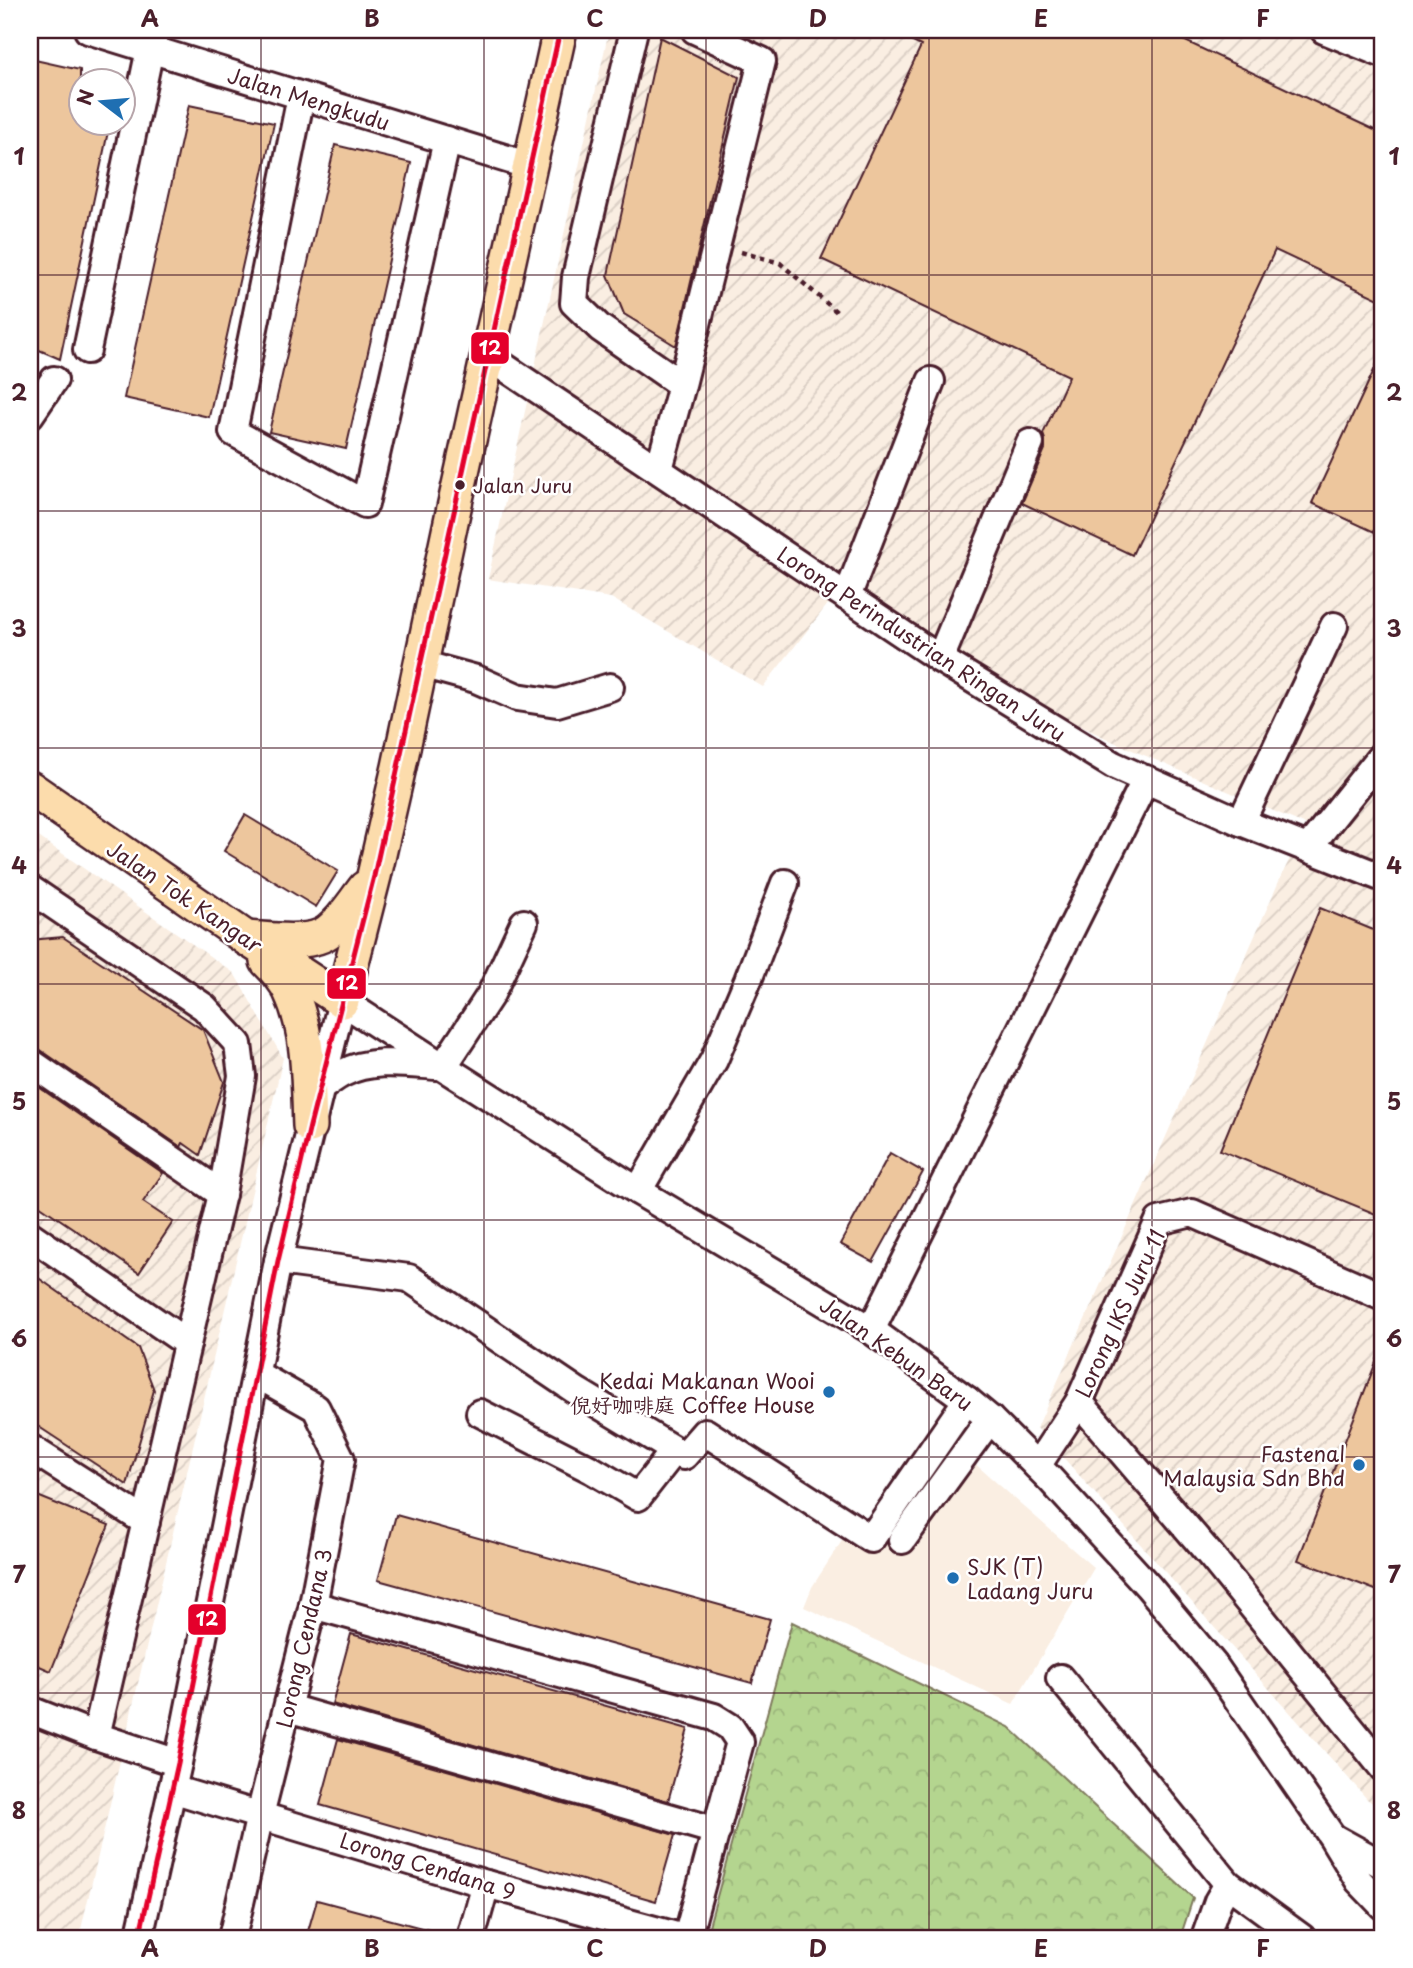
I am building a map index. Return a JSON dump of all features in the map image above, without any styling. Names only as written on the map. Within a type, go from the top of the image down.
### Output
[{"type":"main road","points":[[342,1000],[374,876],[560,30]]},
{"type":"main road","name":"Jalan Tok Kangar","points":[[30,788],[246,938],[342,1000]]},
{"type":"main road","points":[[246,938],[293,940],[314,938],[327,933],[374,876]]},
{"type":"main road","points":[[246,938],[279,974],[290,991],[305,1038],[310,1126]]},
{"type":"street","name":"Jalan Mengkudu","points":[[88,30],[530,166]]},
{"type":"street","points":[[634,30],[576,277],[573,303],[600,328],[682,385]]},
{"type":"street","points":[[659,469],[762,61],[695,30]]},
{"type":"street","points":[[1324,30],[1383,54]]},
{"type":"street","points":[[87,350],[150,49]]},
{"type":"street","points":[[302,96],[233,432],[365,504],[447,140]]},
{"type":"street","name":"Lorong Perindustrian Ringan Juru","points":[[488,356],[940,659],[1113,765],[1241,822],[1383,878]]},
{"type":"street","points":[[30,415],[54,380]]},
{"type":"street","points":[[847,597],[931,381]]},
{"type":"street","points":[[940,659],[1030,443]]},
{"type":"street","points":[[1241,822],[1334,626]]},
{"type":"street","points":[[421,664],[475,679],[517,697],[557,703],[610,687]]},
{"type":"street","points":[[1308,848],[1383,754]]},
{"type":"street","points":[[872,1330],[1146,779]]},
{"type":"street","points":[[638,1191],[714,1060],[785,883]]},
{"type":"street","points":[[30,889],[204,1007],[238,1044],[242,1076],[222,1194],[96,1736]]},
{"type":"street","points":[[320,1088],[345,1072],[367,1065],[392,1062],[443,1067],[491,994],[524,923]]},
{"type":"street","points":[[139,1938],[173,1789],[278,1261],[342,1000]]},
{"type":"street","name":"Jalan Kebun Baru","points":[[342,1000],[638,1191],[872,1330],[990,1419],[1149,1586],[1214,1665],[1333,1838],[1359,1881],[1383,1906]]},
{"type":"street","points":[[30,1062],[222,1194]]},
{"type":"street","name":"Lorong IKS Juru 11","points":[[1037,1466],[1079,1402],[1159,1221],[1192,1213],[1383,1297]]},
{"type":"street","points":[[30,1235],[187,1343]]},
{"type":"street","points":[[278,1261],[409,1278],[578,1392],[674,1451],[684,1456],[705,1432],[871,1539],[967,1400]]},
{"type":"street","name":"Lorong Cendana 3","points":[[232,1938],[313,1605],[341,1459],[316,1408],[256,1374]]},
{"type":"street","points":[[1079,1402],[1212,1557],[1383,1768]]},
{"type":"street","points":[[480,1413],[592,1470],[638,1497],[674,1451]]},
{"type":"street","points":[[902,1540],[990,1419]]},
{"type":"street","points":[[30,1448],[146,1522]]},
{"type":"street","points":[[313,1605],[714,1717],[730,1727],[740,1742],[686,1938]]},
{"type":"street","points":[[1060,1678],[1228,1884],[1302,1938]]},
{"type":"street","points":[[288,1707],[717,1831]]},
{"type":"street","points":[[30,1710],[96,1736],[178,1763]]},
{"type":"street","name":"Lorong Cendana 9","points":[[173,1789],[486,1884],[686,1938]]},
{"type":"street","name":"Jalan Kebun Baru","points":[[1333,1838],[1383,1865]]},
{"type":"street","points":[[471,1938],[486,1884]]},
{"type":"street","points":[[1205,1938],[1218,1901],[1228,1884]]},
{"type":"path","points":[[716,246],[780,263],[838,313]]},
{"type":"shaded area","points":[[609,30],[1383,30],[1383,1811],[1367,1799],[1037,1428],[1306,825],[1116,743],[828,604],[763,687],[611,598],[488,579]]},
{"type":"shaded area","points":[[30,831],[234,973],[283,1058],[79,1938],[30,1938]]},
{"type":"shaded area","name":"SJK (T) Ladang Juru","points":[[949,1441],[1094,1568],[1013,1704],[804,1607],[812,1587],[847,1533],[871,1548]]},
{"type":"green space","points":[[792,1622],[1009,1727],[1193,1898],[1180,1938],[754,1938],[709,1926]]},
{"type":"building","points":[[888,30],[1162,30],[1383,134],[1383,301],[1275,250],[1132,555],[1022,503],[1045,449],[1043,434],[1069,376],[821,259],[921,46]]},
{"type":"building","points":[[660,37],[739,77],[676,346],[624,314],[608,275]]},
{"type":"building","points":[[35,60],[66,67],[66,136],[107,136],[60,359],[30,346],[30,84]]},
{"type":"building","points":[[189,105],[274,123],[209,417],[124,398]]},
{"type":"building","points":[[335,145],[411,163],[346,449],[269,432]]},
{"type":"building","points":[[1383,351],[1383,536],[1312,503]]},
{"type":"building","points":[[245,815],[338,871],[316,907],[224,851]]},
{"type":"building","points":[[1320,908],[1383,934],[1383,1217],[1220,1150]]},
{"type":"building","points":[[63,937],[203,1030],[224,1082],[200,1155],[183,1143],[181,1147],[39,1049],[30,1046],[30,940]]},
{"type":"building","points":[[30,1081],[163,1173],[143,1202],[173,1222],[139,1273],[30,1199]]},
{"type":"building","points":[[890,1153],[923,1172],[873,1262],[840,1244]]},
{"type":"building","points":[[30,1272],[138,1348],[154,1390],[127,1485],[30,1421]]},
{"type":"building","name":"Fastenal Malaysia Sdn Bhd","points":[[1383,1347],[1383,1593],[1298,1560]]},
{"type":"building","points":[[30,1493],[109,1525],[51,1671],[30,1662]]},
{"type":"building","points":[[396,1515],[770,1619],[752,1683],[378,1580]]},
{"type":"building","points":[[351,1634],[688,1729],[668,1801],[332,1704]]},
{"type":"building","points":[[338,1739],[675,1835],[656,1901],[320,1805]]},
{"type":"building","points":[[317,1900],[433,1931],[433,1938],[306,1938]]},
{"type":"transit line","name":"12","points":[[139,1938],[178,1763],[278,1261],[374,876],[560,30]]},
{"type":"place","name":"Jalan Juru","points":[[460,485]]},
{"type":"place","name":"Kedai Makanan Wooi 倪好咖啡庭 Coffee House","points":[[829,1392]]},
{"type":"place","name":"Fastenal Malaysia Sdn Bhd","points":[[1359,1465]]},
{"type":"place","name":"SJK (T) Ladang Juru","points":[[953,1578]]}]
